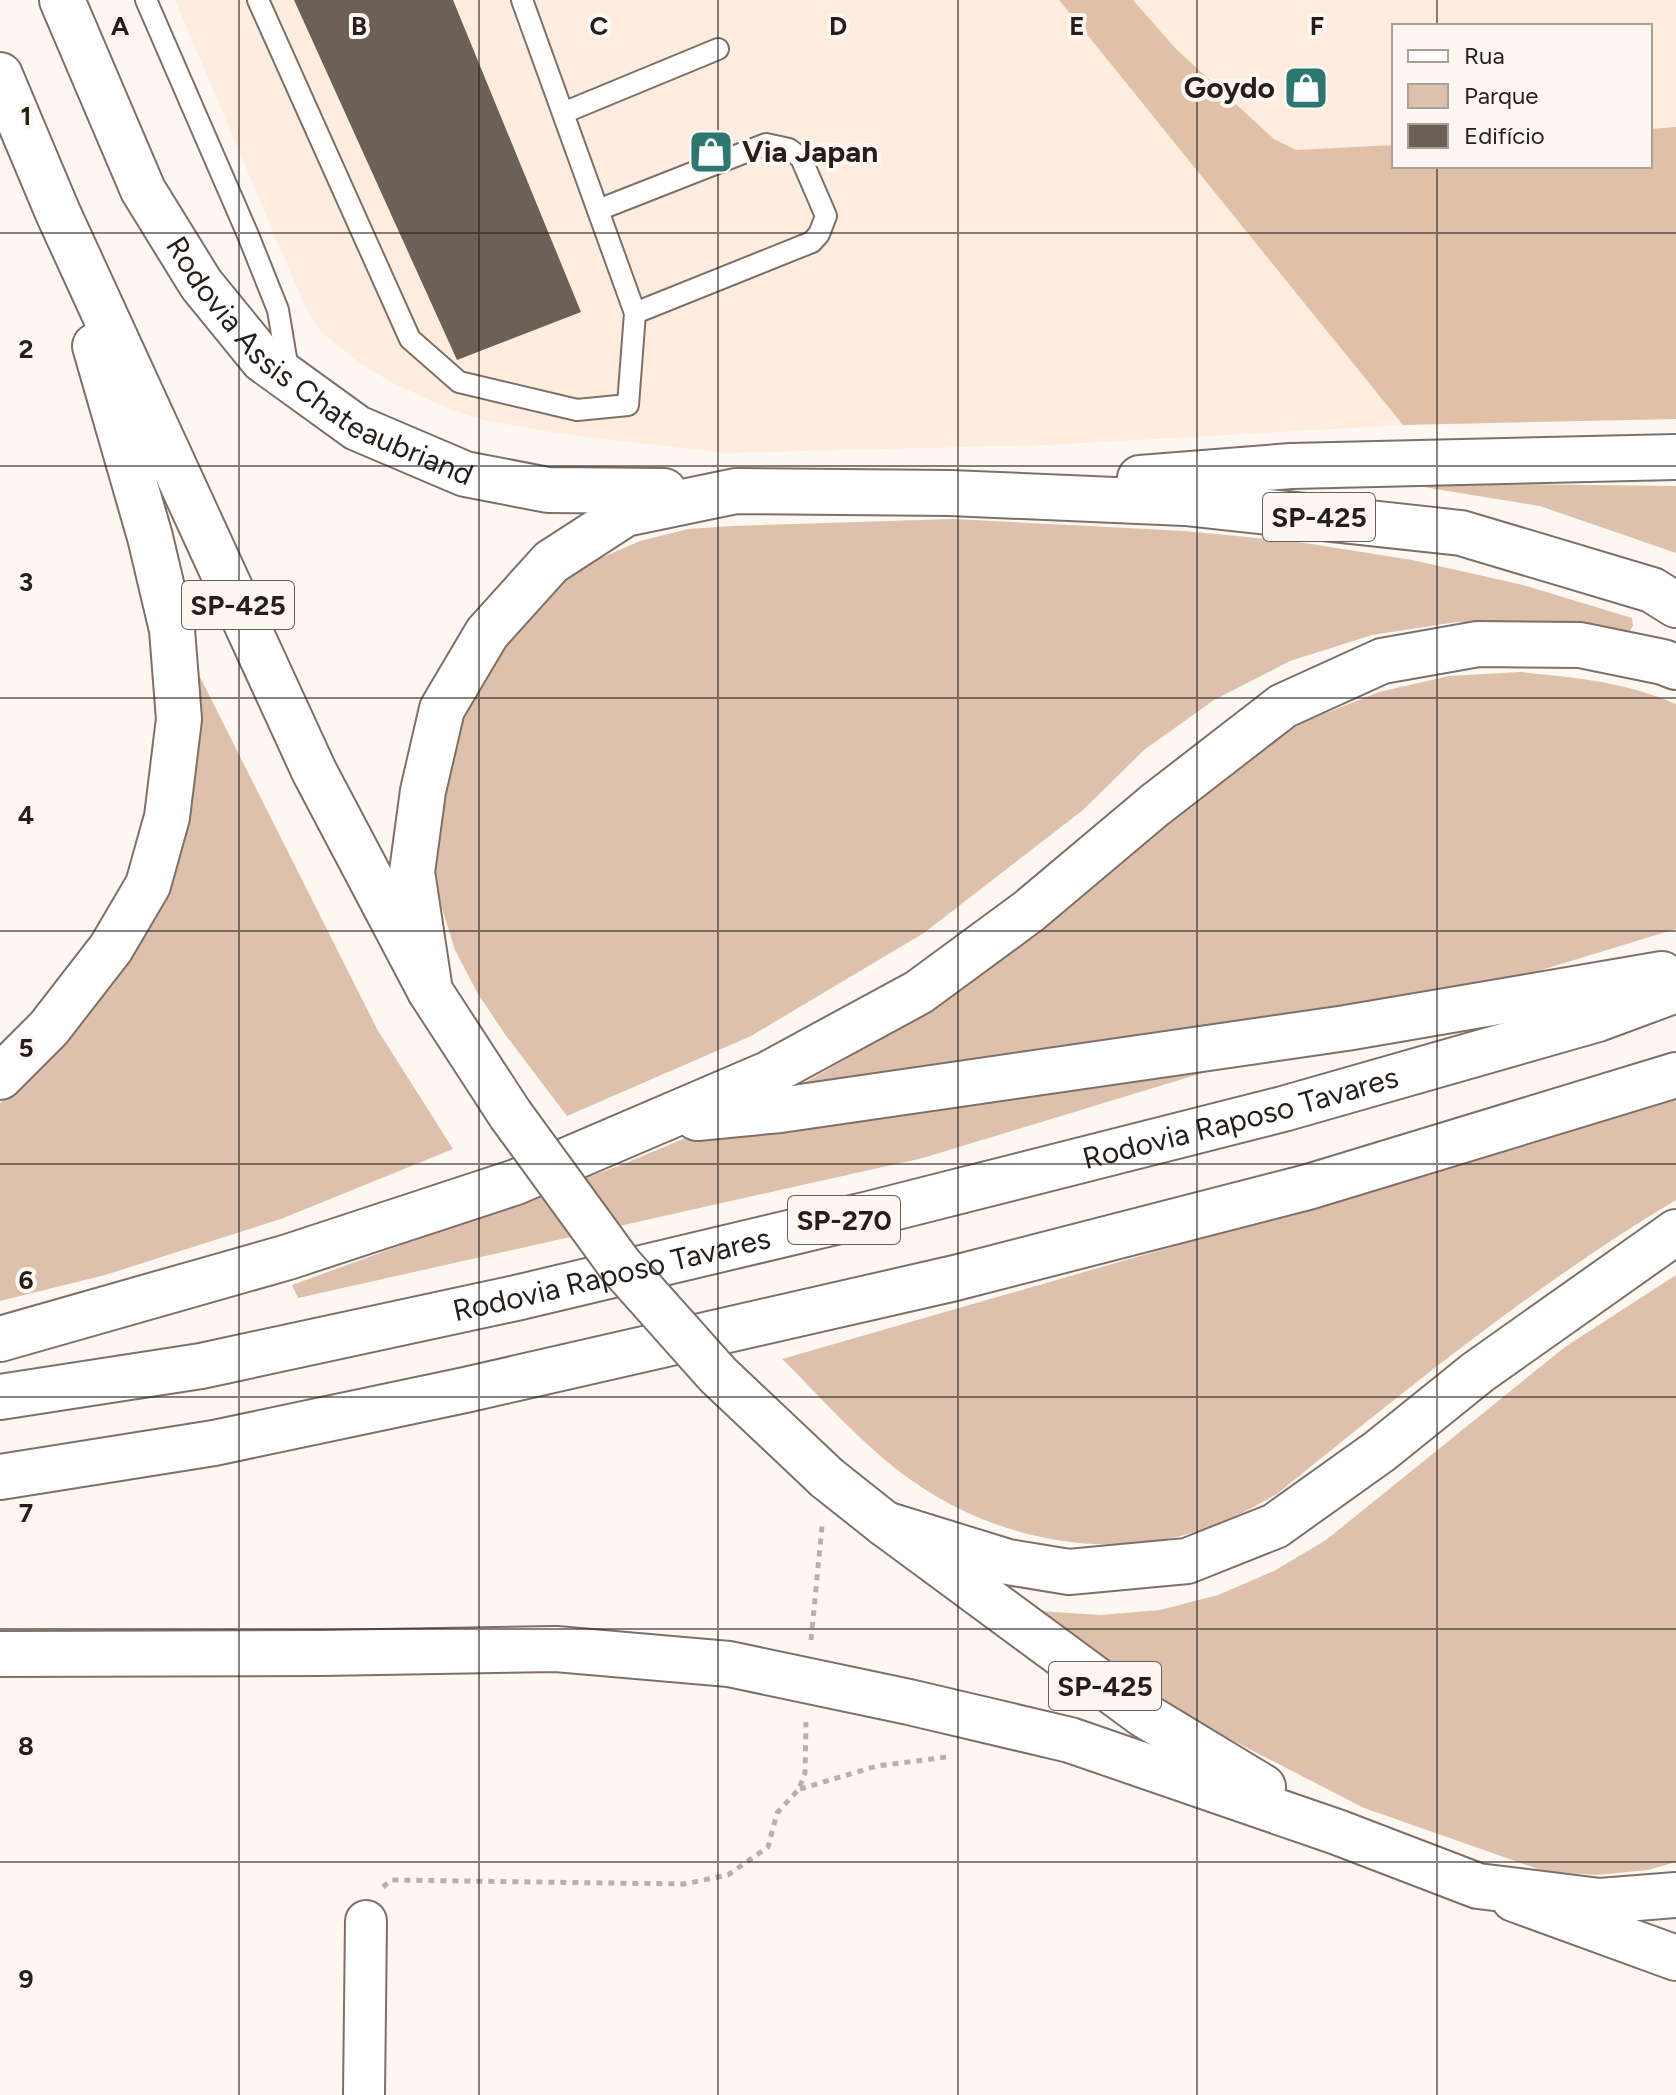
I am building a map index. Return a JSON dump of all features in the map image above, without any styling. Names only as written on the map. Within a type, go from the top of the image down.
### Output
[{"type":"main road","name":"Rodovia Assis Chateaubriand","points":[[62,0],[143,190],[201,284],[263,360],[290,380],[357,428],[465,474],[548,490],[736,491]]},
{"type":"main road","name":"SP-425","points":[[0,75],[58,213],[314,771],[430,991],[510,1114],[620,1265],[718,1375],[827,1478],[885,1524],[1144,1715],[1337,1832],[1478,1886],[1600,1901],[1676,1895]]},
{"type":"main road","name":"SP-425","points":[[0,1077],[49,1028],[111,948],[148,885],[167,817],[179,719],[169,614],[58,213]]},
{"type":"main road","points":[[950,493],[1291,466],[1676,457]]},
{"type":"main road","name":"SP-425","points":[[736,491],[950,493],[1185,503],[1461,533],[1652,590],[1676,605]]},
{"type":"main road","points":[[430,991],[412,872],[423,791],[442,709],[487,633],[551,562],[625,514],[736,491]]},
{"type":"main road","points":[[0,1339],[288,1257],[502,1186],[768,1074],[919,992],[1029,911],[1155,805],[1283,706],[1382,661],[1478,644],[1580,645],[1676,667]]},
{"type":"main road","points":[[657,1121],[780,1110],[1346,1028],[1676,972]]},
{"type":"main road","name":"Rodovia Raposo Tavares","points":[[0,1397],[201,1366],[516,1298],[869,1214],[1283,1109],[1598,1019],[1676,990]]},
{"type":"main road","points":[[0,1477],[229,1440],[465,1390],[955,1278],[1308,1187],[1676,1075]]},
{"type":"main road","points":[[885,1524],[1008,1562],[1069,1572],[1187,1561],[1275,1526],[1380,1451],[1478,1372],[1676,1232]]},
{"type":"main road","points":[[0,1654],[556,1649],[729,1664],[1070,1740],[1337,1832]]},
{"type":"main road","points":[[1478,1886],[1676,1958]]},
{"type":"street","points":[[364,2095],[366,1921]]},
{"type":"lane","points":[[146,0],[278,310],[290,380]]},
{"type":"lane","points":[[258,0],[410,339],[459,382],[577,410],[628,405],[635,313],[522,0]]},
{"type":"lane","points":[[563,113],[718,49]]},
{"type":"lane","points":[[598,210],[766,144],[789,149],[801,158],[826,216],[812,242],[635,313]]},
{"type":"path","points":[[366,1921],[371,1897],[391,1880],[684,1884],[728,1875],[768,1847],[777,1813],[799,1789],[805,1773],[807,1680],[827,1478]]},
{"type":"path","points":[[799,1789],[877,1766],[951,1756]]},
{"type":"shaded area","name":"Via Japan","points":[[175,0],[1059,0],[1403,425],[1049,445],[725,453],[563,434],[483,420],[444,407],[361,364],[321,332],[304,304]]},
{"type":"shaded area","points":[[1059,0],[1133,0],[1176,49],[1274,139],[1296,150],[1392,145],[1392,168],[1652,168],[1652,129],[1676,127],[1676,419],[1403,425]]},
{"type":"shaded area","name":"Goydo","points":[[1133,0],[1676,0],[1676,127],[1652,129],[1652,24],[1392,24],[1392,145],[1296,150],[1274,139],[1176,49]]},
{"type":"green space","points":[[1399,483],[1676,486],[1676,553],[1540,506]]},
{"type":"green space","points":[[953,519],[1185,531],[1299,542],[1412,560],[1523,585],[1632,618],[1633,626],[1626,637],[1542,623],[1457,622],[1372,635],[1290,661],[1214,700],[1144,750],[1083,810],[924,933],[751,1036],[567,1116],[478,994],[455,950],[440,902],[432,852],[442,753],[483,662],[551,588],[594,561],[640,541],[688,529]]},
{"type":"green space","points":[[195,667],[377,1029],[453,1149],[281,1219],[105,1275],[0,1301],[0,1103],[72,1034],[122,972],[160,902]]},
{"type":"green space","points":[[1520,672],[1619,686],[1676,704],[1676,929],[923,1158],[298,1298],[292,1285],[621,1165],[769,1103],[909,1023],[1039,927],[1235,764],[1304,722],[1379,692],[1449,676]]},
{"type":"green space","points":[[1676,1092],[1676,1200],[1521,1303],[1277,1494],[1238,1515],[1195,1532],[1121,1544],[1084,1543],[1011,1529],[976,1516],[942,1500],[894,1467],[860,1438],[782,1359],[1494,1154]]},
{"type":"green space","points":[[1676,1275],[1676,1862],[1648,1870],[1596,1875],[1544,1871],[1364,1808],[1195,1721],[1039,1611],[1100,1615],[1160,1610],[1218,1595],[1274,1571],[1326,1540],[1565,1347]]},
{"type":"building","points":[[294,0],[453,0],[581,312],[457,360]]},
{"type":"place","name":"Goydo","points":[[1306,88]]},
{"type":"place","name":"Via Japan","points":[[711,152]]}]
